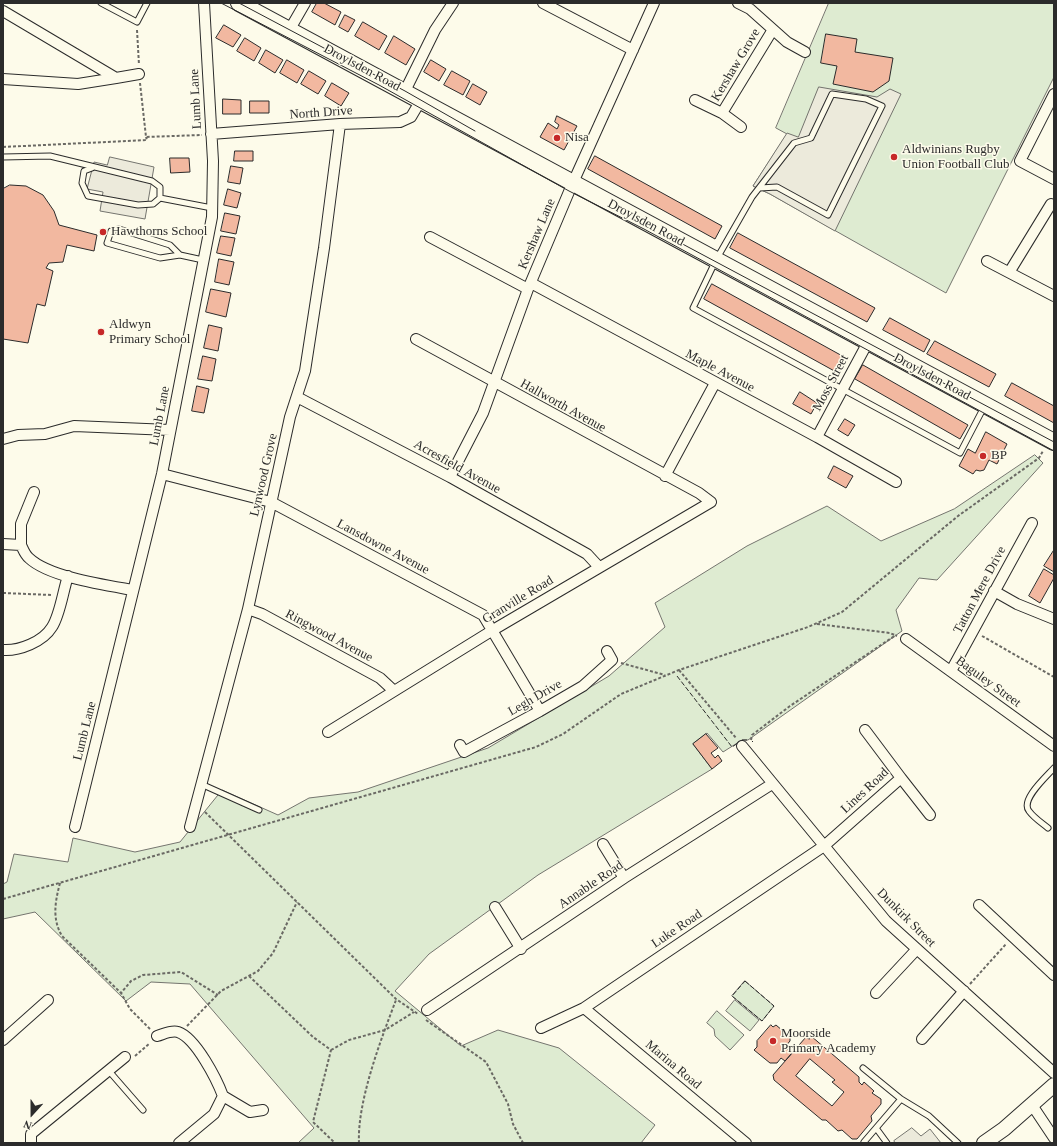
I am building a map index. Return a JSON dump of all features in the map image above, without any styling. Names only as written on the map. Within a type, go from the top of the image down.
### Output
[{"type":"main road","name":"Droylsden Road","points":[[239,3],[422,100],[572,183],[1054,442]]},
{"type":"street","name":"Lumb Lane","points":[[75,827],[162,474],[204,260],[212,208],[213,161],[204,3]]},
{"type":"street","points":[[290,29],[305,3]]},
{"type":"street","points":[[405,91],[435,30],[453,3]]},
{"type":"street","points":[[543,3],[633,50]]},
{"type":"street","name":"Kershaw Lane","points":[[450,477],[483,413],[530,286],[572,183],[654,3]]},
{"type":"street","name":"Kershaw Grove","points":[[738,3],[752,6],[772,31],[787,42],[805,52]]},
{"type":"street","points":[[3,11],[116,78]]},
{"type":"street","name":"Kershaw Grove","points":[[722,113],[772,31]]},
{"type":"street","points":[[3,79],[78,84],[139,74]]},
{"type":"street","points":[[1054,94],[1020,161],[1054,179]]},
{"type":"street","name":"North Drive","points":[[211,134],[340,124],[400,122],[411,117],[422,100]]},
{"type":"street","name":"Kershaw Grove","points":[[695,100],[722,113],[741,127]]},
{"type":"street","name":"Lynwood Grove","points":[[190,827],[248,609],[290,417],[305,371],[340,124]]},
{"type":"street","points":[[1010,271],[1051,204]]},
{"type":"street","name":"Maple Avenue","points":[[430,237],[530,286],[715,383],[817,437],[896,482]]},
{"type":"street","points":[[987,261],[1010,271],[1054,296]]},
{"type":"street","name":"Hallworth Avenue","points":[[416,339],[665,476],[699,493]]},
{"type":"street","name":"Moss Street","points":[[817,437],[868,342]]},
{"type":"street","points":[[665,476],[715,383]]},
{"type":"street","name":"Acresfield Avenue","points":[[298,396],[450,477],[587,554],[599,567]]},
{"type":"street","points":[[3,439],[18,435],[45,434],[74,426],[170,430]]},
{"type":"street","name":"Lansdowne Avenue","points":[[162,474],[271,502],[483,615],[540,711]]},
{"type":"street","points":[[34,492],[21,524],[20,545],[28,558],[46,569],[68,576],[133,590]]},
{"type":"street","name":"Granville Road","points":[[328,732],[493,630],[711,502],[699,493]]},
{"type":"street","name":"Tatton Mere Drive","points":[[952,671],[972,631],[1032,523]]},
{"type":"street","points":[[3,544],[20,545]]},
{"type":"street","points":[[3,650],[14,651],[33,644],[52,628],[59,612],[61,595],[68,576]]},
{"type":"street","points":[[994,591],[1017,604],[1054,619]]},
{"type":"street","name":"Ringwood Avenue","points":[[248,609],[262,614],[380,678],[394,692]]},
{"type":"street","name":"Baguley Street","points":[[901,637],[952,671],[1054,746]]},
{"type":"street","points":[[607,651],[612,660]]},
{"type":"street","name":"Legh Drive","points":[[460,745],[464,752],[540,711],[583,686],[612,660]]},
{"type":"street","name":"Lines Road","points":[[824,846],[901,778],[865,730]]},
{"type":"street","name":"Dunkirk Street","points":[[742,746],[886,921],[1054,1073]]},
{"type":"street","points":[[901,778],[930,815]]},
{"type":"street","name":"Annable Road","points":[[428,1010],[624,878],[772,784]]},
{"type":"street","points":[[603,844],[624,878]]},
{"type":"street","name":"Luke Road","points":[[541,1028],[584,1008],[824,846]]},
{"type":"street","points":[[978,904],[1012,938],[1054,975]]},
{"type":"street","points":[[495,907],[520,949]]},
{"type":"street","points":[[876,993],[917,949]]},
{"type":"street","points":[[922,1039],[964,991]]},
{"type":"street","points":[[3,1040],[48,1000]]},
{"type":"street","name":"Marina Road","points":[[584,1008],[746,1143]]},
{"type":"street","points":[[157,1036],[170,1031],[180,1032],[198,1050],[216,1078],[223,1096],[250,1112],[263,1110]]},
{"type":"street","points":[[30,1143],[31,1134],[125,1057]]},
{"type":"street","points":[[984,1143],[1004,1129],[1054,1085]]},
{"type":"street","points":[[179,1143],[214,1114],[223,1096]]},
{"type":"street","points":[[1032,1104],[1054,1138]]},
{"type":"lane","points":[[101,3],[137,22],[147,3]]},
{"type":"lane","points":[[760,188],[777,187],[828,215],[882,106],[866,99],[832,94],[811,138],[794,143],[752,197],[716,260],[692,308],[960,453],[985,405]]},
{"type":"lane","points":[[3,157],[50,156],[92,168],[152,181],[160,187],[160,198],[153,204],[138,205],[88,196],[82,183],[84,171],[92,168]]},
{"type":"lane","points":[[160,198],[212,208]]},
{"type":"lane","points":[[180,254],[170,245],[119,228],[111,230],[107,243],[160,258],[180,254],[204,260]]},
{"type":"lane","points":[[1048,828],[1030,812],[1027,804],[1029,796],[1054,768]]},
{"type":"lane","points":[[201,784],[259,810]]},
{"type":"lane","points":[[863,1068],[901,1099],[929,1116],[958,1143]]},
{"type":"lane","points":[[109,1071],[143,1110]]},
{"type":"lane","points":[[864,1142],[901,1099]]},
{"type":"lane","points":[[876,1128],[887,1143]]},
{"type":"path","points":[[3,147],[147,140],[139,74],[137,22]]},
{"type":"path","points":[[146,137],[211,134]]},
{"type":"path","points":[[3,594],[61,595]]},
{"type":"path","points":[[815,624],[890,633],[901,637]]},
{"type":"path","points":[[972,631],[1054,677]]},
{"type":"path","points":[[679,670],[742,746],[751,741],[752,735],[790,706],[901,637]]},
{"type":"path","points":[[612,660],[667,675]]},
{"type":"path","points":[[196,804],[396,999],[486,1062],[508,1104],[513,1124],[523,1143]]},
{"type":"path","points":[[60,883],[55,903],[57,928],[62,936],[121,993],[130,1009],[157,1036],[133,1058],[125,1057]]},
{"type":"path","points":[[180,1032],[218,995],[258,971],[273,953],[297,902]]},
{"type":"path","points":[[964,991],[1012,938]]},
{"type":"path","points":[[121,993],[131,981],[143,975],[181,972],[218,995]]},
{"type":"path","points":[[249,976],[313,1037],[331,1050]]},
{"type":"path","points":[[359,1143],[361,1110],[396,999]]},
{"type":"path","points":[[335,1143],[313,1122],[331,1050],[349,1040],[385,1030],[414,1012]]},
{"type":"green space","name":"Aldwinians Rugby Union Football Club","points":[[829,3],[1054,3],[1054,77],[946,293],[770,194],[753,186],[787,134],[776,128]]},
{"type":"green space","points":[[1035,455],[1043,463],[937,580],[919,578],[896,610],[902,631],[748,740],[742,740],[723,752],[707,733],[693,744],[712,769],[538,875],[429,954],[395,991],[461,1046],[498,1030],[559,1048],[655,1125],[641,1143],[298,1143],[314,1128],[190,984],[151,982],[126,1001],[35,912],[3,919],[3,884],[7,882],[14,854],[68,862],[73,838],[135,852],[180,842],[222,790],[278,815],[309,798],[358,792],[488,748],[609,676],[665,627],[655,603],[747,546],[827,506],[881,541],[954,509]]},
{"type":"green space","points":[[745,981],[774,1006],[762,1021],[732,996]]},
{"type":"green space","points":[[735,1000],[759,1020],[750,1031],[726,1011]]},
{"type":"green space","points":[[717,1011],[744,1035],[730,1050],[715,1036],[714,1029],[707,1023]]},
{"type":"shaded area","points":[[819,87],[877,97],[890,89],[901,94],[835,231],[753,186],[787,133],[798,137]]},
{"type":"shaded area","points":[[110,157],[154,167],[145,219],[100,211],[103,192],[87,189],[94,162],[107,165]]},
{"type":"shaded area","points":[[912,1128],[921,1136],[930,1129],[941,1143],[895,1143],[894,1141]]},
{"type":"building","points":[[317,3],[324,3],[341,12],[335,25],[312,12]]},
{"type":"building","points":[[345,15],[355,20],[348,32],[339,27]]},
{"type":"building","points":[[363,22],[387,36],[379,50],[355,36]]},
{"type":"building","points":[[224,25],[241,35],[233,47],[216,38]]},
{"type":"building","points":[[826,34],[857,39],[855,52],[893,58],[889,81],[873,92],[833,84],[837,66],[821,63]]},
{"type":"building","points":[[394,36],[415,49],[406,65],[385,53]]},
{"type":"building","points":[[245,38],[261,48],[254,61],[237,51]]},
{"type":"building","points":[[266,50],[283,60],[275,73],[259,63]]},
{"type":"building","points":[[287,60],[304,70],[297,83],[280,73]]},
{"type":"building","points":[[431,60],[446,69],[439,81],[424,72]]},
{"type":"building","points":[[309,71],[326,81],[318,94],[301,84]]},
{"type":"building","points":[[452,71],[470,81],[463,95],[444,85]]},
{"type":"building","points":[[332,83],[349,93],[341,106],[325,96]]},
{"type":"building","points":[[473,84],[487,92],[480,105],[466,97]]},
{"type":"building","points":[[223,99],[241,100],[241,114],[223,114]]},
{"type":"building","points":[[250,101],[269,101],[269,113],[250,113]]},
{"type":"building","points":[[557,116],[577,126],[564,150],[540,137],[548,123],[557,129],[559,125],[555,122]]},
{"type":"building","points":[[235,151],[253,151],[253,161],[234,161]]},
{"type":"building","points":[[595,156],[722,226],[715,239],[588,169]]},
{"type":"building","points":[[170,158],[189,158],[190,172],[171,173]]},
{"type":"building","points":[[231,166],[243,168],[240,184],[228,182]]},
{"type":"building","points":[[10,185],[26,186],[43,195],[54,211],[59,225],[97,235],[94,251],[67,245],[63,262],[49,263],[46,268],[53,271],[45,306],[37,304],[28,343],[3,339],[3,189]]},
{"type":"building","points":[[228,189],[241,193],[237,208],[224,205]]},
{"type":"building","points":[[225,213],[240,216],[236,234],[221,231]]},
{"type":"building","points":[[738,233],[875,308],[867,322],[730,248]]},
{"type":"building","points":[[221,236],[235,238],[231,256],[217,253]]},
{"type":"building","points":[[219,259],[234,262],[229,285],[215,282]]},
{"type":"building","points":[[712,284],[846,358],[838,373],[704,299]]},
{"type":"building","points":[[211,289],[231,293],[226,317],[206,312]]},
{"type":"building","points":[[890,318],[930,340],[924,352],[883,330]]},
{"type":"building","points":[[209,325],[222,328],[218,351],[204,348]]},
{"type":"building","points":[[935,341],[996,374],[989,387],[927,354]]},
{"type":"building","points":[[203,356],[216,359],[212,381],[198,379]]},
{"type":"building","points":[[863,365],[968,425],[960,439],[855,379]]},
{"type":"building","points":[[1012,383],[1054,406],[1054,423],[1005,396]]},
{"type":"building","points":[[197,386],[209,389],[204,413],[192,411]]},
{"type":"building","points":[[800,392],[817,403],[811,414],[793,404]]},
{"type":"building","points":[[845,419],[855,425],[848,436],[838,430]]},
{"type":"building","name":"BP","points":[[986,432],[1007,444],[997,464],[989,460],[984,470],[976,470],[973,474],[959,466],[968,449],[975,453]]},
{"type":"building","points":[[834,466],[853,476],[846,488],[828,478]]},
{"type":"building","points":[[1054,550],[1054,572],[1044,566]]},
{"type":"building","points":[[1044,569],[1054,575],[1054,578],[1040,603],[1029,596]]},
{"type":"building","points":[[706,734],[718,748],[711,753],[715,758],[718,755],[722,761],[712,769],[693,744]]},
{"type":"building","points":[[771,1025],[773,1027],[776,1025],[790,1037],[790,1041],[785,1047],[792,1053],[785,1061],[781,1058],[777,1063],[770,1063],[754,1050],[757,1047],[757,1041]]},
{"type":"building","points":[[811,1036],[859,1077],[859,1082],[862,1085],[864,1082],[874,1091],[872,1093],[881,1099],[881,1104],[871,1116],[872,1121],[857,1139],[852,1139],[842,1130],[838,1131],[826,1120],[822,1120],[774,1080],[773,1075],[806,1037],[809,1039]],"holes":[[[810,1059],[835,1080],[832,1082],[844,1092],[832,1106],[796,1076]]]},
{"type":"tram line","points":[[221,3],[379,85],[569,191],[644,229],[1054,451]]},
{"type":"tram line","points":[[239,3],[405,91],[475,131]]},
{"type":"tram line","points":[[675,240],[1054,442]]},
{"type":"fence","points":[[677,676],[732,747],[738,743]]},
{"type":"fence","points":[[742,740],[748,740]]},
{"type":"fence","points":[[745,981],[774,1006],[762,1021],[732,996],[745,981]]},
{"type":"place","name":"Nisa","points":[[557,138]]},
{"type":"place","name":"Aldwinians Rugby Union Football Club","points":[[894,157]]},
{"type":"place","name":"Hawthorns School","points":[[103,232]]},
{"type":"place","name":"Aldwyn Primary School","points":[[101,332]]},
{"type":"place","name":"BP","points":[[983,456]]},
{"type":"place","name":"Moorside Primary Academy","points":[[773,1041]]}]
